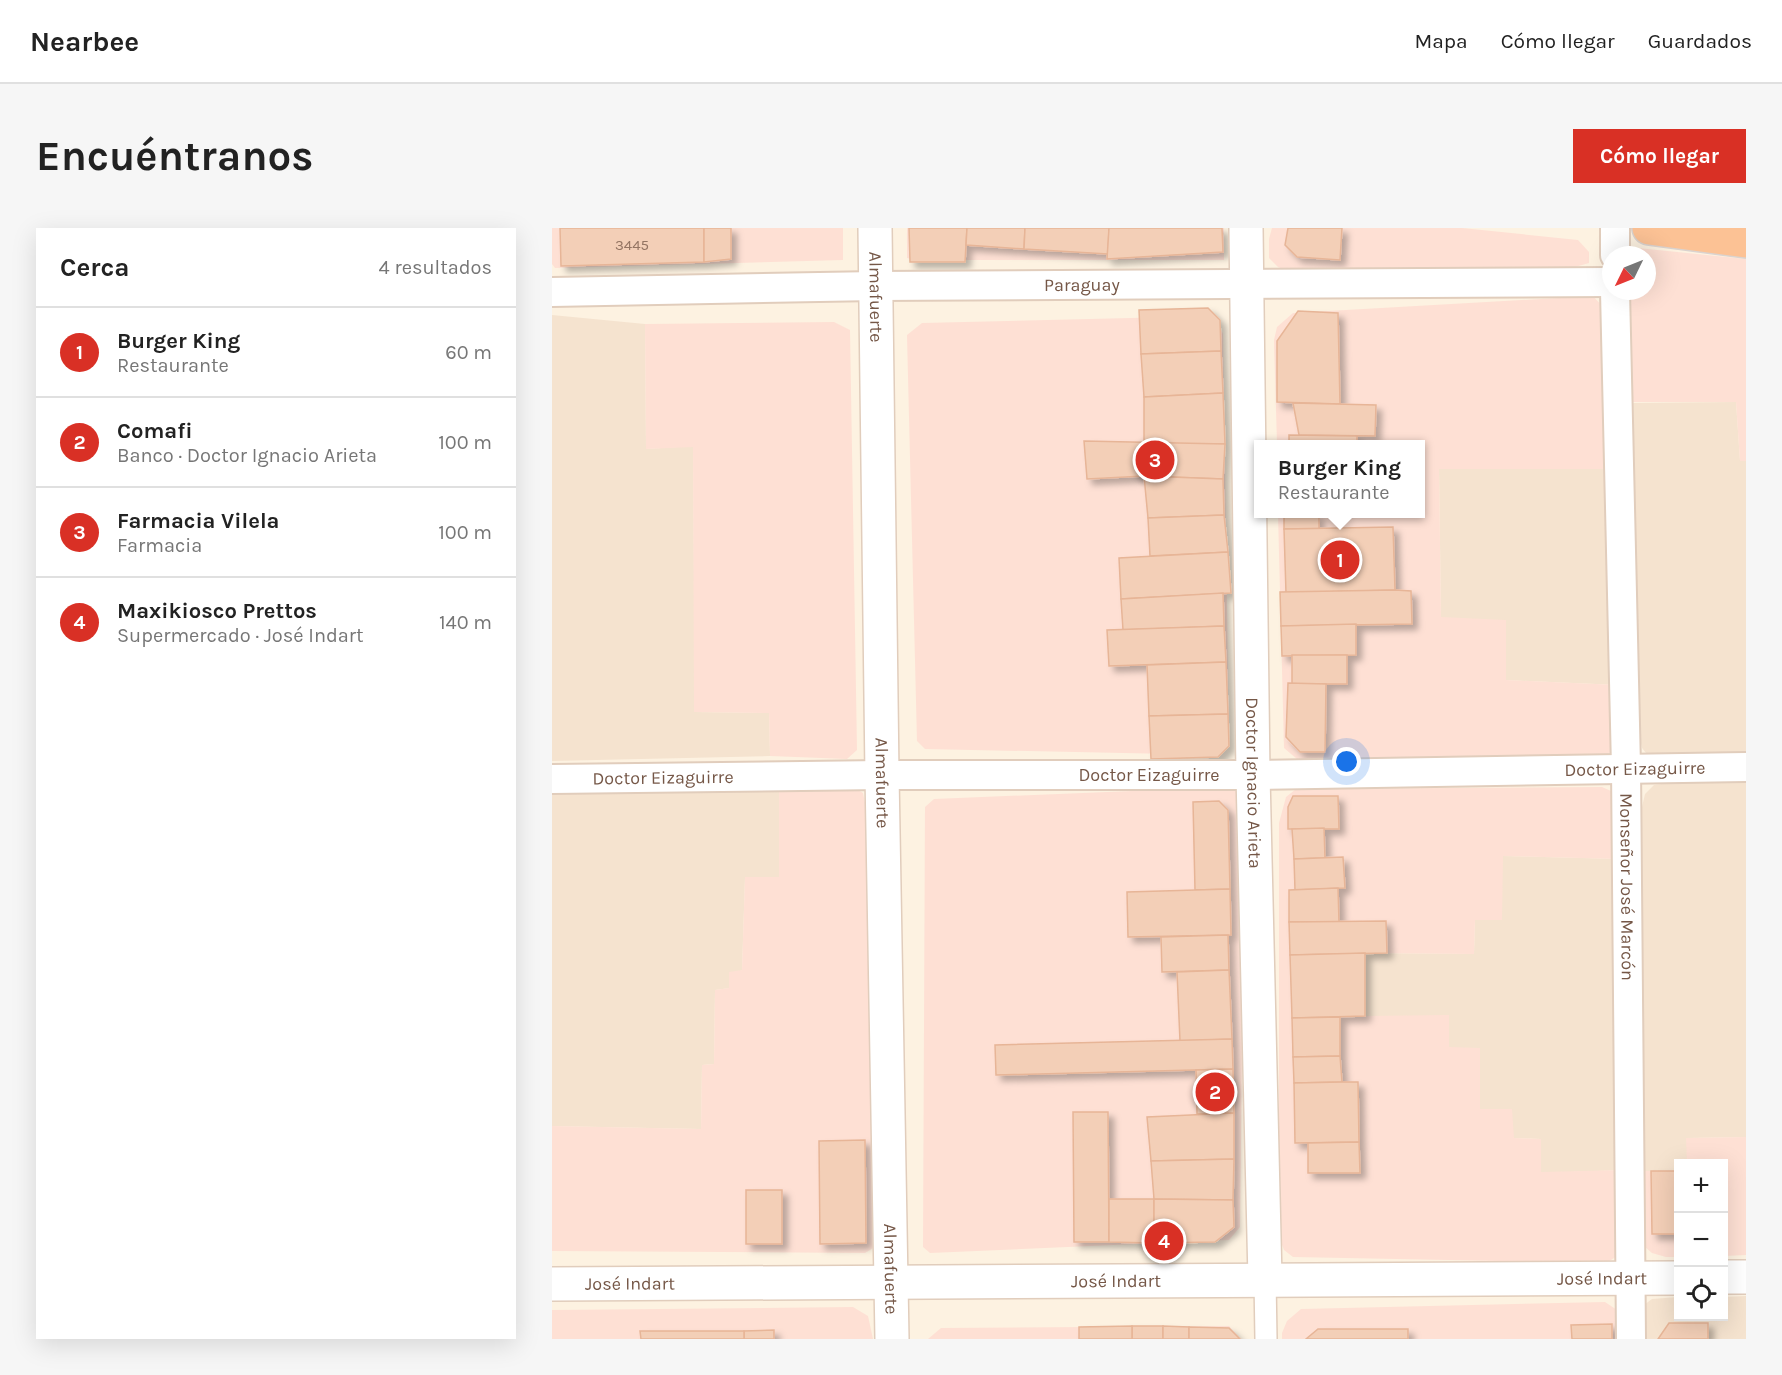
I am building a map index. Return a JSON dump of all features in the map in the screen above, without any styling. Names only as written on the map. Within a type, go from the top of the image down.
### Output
[{"type":"highway","points":[[1649,228],[1746,241]]},
{"type":"street","name":"Almafuerte","points":[[875,228],[892,1339]]},
{"type":"street","name":"Doctor Ignacio Arieta","points":[[1246,228],[1250,385],[1253,775],[1266,1339]]},
{"type":"street","points":[[1615,228],[1615,246]]},
{"type":"street","name":"Paraguay","points":[[552,292],[876,286],[1602,282]]},
{"type":"street","name":"Monseñor José Marcón","points":[[1615,300],[1626,767],[1631,1339]]},
{"type":"street","name":"Doctor Eizaguirre","points":[[552,779],[882,775],[1253,775],[1626,767],[1746,767]]},
{"type":"street","points":[[1728,1277],[1746,1277]]},
{"type":"street","name":"José Indart","points":[[552,1284],[1674,1278]]},
{"type":"shaded area","points":[[552,228],[843,228],[843,260],[555,268],[552,264]]},
{"type":"shaded area","points":[[907,228],[1224,228],[1224,260],[916,260],[907,258]]},
{"type":"shaded area","points":[[1272,228],[1462,228],[1578,240],[1589,252],[1589,263],[1575,267],[1290,272],[1278,267],[1269,258],[1269,239]]},
{"type":"shaded area","points":[[1656,250],[1746,259],[1746,461],[1740,461],[1736,402],[1633,402],[1627,300],[1656,300]]},
{"type":"shaded area","points":[[1593,296],[1603,307],[1613,469],[1439,469],[1441,617],[1506,620],[1506,680],[1618,685],[1612,752],[1593,760],[1297,759],[1284,748],[1278,518],[1425,518],[1425,440],[1277,440],[1274,340],[1277,327],[1293,313]]},
{"type":"shaded area","points":[[552,315],[645,324],[646,449],[693,446],[695,712],[769,713],[770,756],[552,761]]},
{"type":"shaded area","points":[[1214,316],[1223,334],[1229,746],[1218,755],[925,749],[917,741],[907,335],[922,323]]},
{"type":"shaded area","points":[[834,322],[850,330],[857,750],[847,759],[770,756],[769,713],[694,712],[693,447],[646,449],[645,324]]},
{"type":"shaded area","points":[[1736,402],[1740,461],[1746,461],[1746,756],[1656,757],[1647,754],[1642,748],[1640,738],[1633,403]]},
{"type":"shaded area","points":[[1439,468],[1613,469],[1618,685],[1506,680],[1441,617]]},
{"type":"shaded area","points":[[779,781],[779,877],[745,878],[742,970],[730,988],[715,990],[714,1064],[702,1065],[701,1129],[552,1126],[552,786]]},
{"type":"shaded area","points":[[779,781],[845,782],[863,793],[867,812],[877,1239],[873,1248],[865,1253],[552,1251],[552,1126],[701,1129],[702,1065],[714,1064],[715,990],[729,988],[729,972],[742,970],[745,877],[779,877]]},
{"type":"shaded area","points":[[1746,781],[1746,1137],[1687,1138],[1687,1159],[1674,1159],[1674,1171],[1637,1171],[1642,807],[1645,794],[1654,785],[1677,782]]},
{"type":"shaded area","points":[[1229,787],[1239,790],[1245,804],[1240,1227],[1229,1240],[930,1253],[923,1247],[925,807],[934,799]]},
{"type":"shaded area","points":[[1602,787],[1611,791],[1619,803],[1620,859],[1503,856],[1502,920],[1475,920],[1474,954],[1365,953],[1365,1016],[1449,1015],[1449,1047],[1480,1048],[1480,1109],[1512,1109],[1514,1138],[1541,1139],[1541,1172],[1624,1170],[1619,1255],[1606,1263],[1293,1257],[1284,1250],[1279,1237],[1279,823],[1286,797],[1296,789]]},
{"type":"shaded area","points":[[1502,856],[1620,859],[1624,1170],[1541,1173],[1541,1139],[1514,1138],[1480,1109],[1480,1049],[1449,1048],[1365,1016],[1365,953],[1474,954],[1475,920],[1502,920]]},
{"type":"shaded area","points":[[1746,1137],[1746,1255],[1728,1256],[1728,1159],[1687,1159],[1686,1138]]},
{"type":"shaded area","points":[[1637,1171],[1674,1171],[1674,1257],[1652,1253],[1644,1246]]},
{"type":"shaded area","points":[[1746,1296],[1746,1339],[1641,1339],[1644,1305],[1652,1299],[1674,1297],[1674,1321],[1728,1321],[1728,1297]]},
{"type":"shaded area","points":[[1605,1302],[1617,1310],[1624,1339],[1282,1339],[1287,1321],[1301,1309]]},
{"type":"shaded area","points":[[853,1307],[868,1316],[873,1339],[552,1339],[552,1310]]},
{"type":"shaded area","points":[[1229,1326],[1241,1339],[928,1339],[941,1328]]},
{"type":"building","points":[[560,228],[704,228],[704,262],[561,266]]},
{"type":"building","points":[[704,228],[731,228],[731,259],[704,262]]},
{"type":"building","points":[[909,228],[967,228],[965,262],[910,262]]},
{"type":"building","points":[[967,228],[1025,228],[1024,249],[966,245]]},
{"type":"building","points":[[1025,228],[1109,228],[1108,254],[1024,249]]},
{"type":"building","points":[[1109,228],[1222,228],[1223,252],[1107,259]]},
{"type":"building","points":[[1288,228],[1342,228],[1340,260],[1297,257],[1285,245]]},
{"type":"building","points":[[1208,308],[1220,320],[1221,351],[1141,354],[1139,310]]},
{"type":"building","points":[[1298,311],[1338,313],[1340,404],[1277,402],[1277,341]]},
{"type":"building","points":[[1221,351],[1223,393],[1144,397],[1141,354]]},
{"type":"building","points":[[1223,393],[1225,444],[1144,444],[1144,397]]},
{"type":"building","points":[[1293,403],[1376,405],[1375,436],[1299,435]]},
{"type":"building","points":[[1289,435],[1357,436],[1357,440],[1289,440]]},
{"type":"building","points":[[1084,441],[1225,444],[1223,479],[1144,476],[1087,479]]},
{"type":"building","points":[[1144,476],[1223,479],[1224,515],[1148,518]]},
{"type":"building","points":[[1224,515],[1228,552],[1150,556],[1148,518]]},
{"type":"building","points":[[1284,518],[1319,518],[1319,529],[1284,529]]},
{"type":"building","points":[[1393,527],[1395,590],[1286,593],[1284,529]]},
{"type":"building","points":[[1228,552],[1231,593],[1121,599],[1119,558]]},
{"type":"building","points":[[1411,591],[1412,624],[1281,626],[1280,592]]},
{"type":"building","points":[[1223,593],[1224,626],[1123,630],[1121,599]]},
{"type":"building","points":[[1356,624],[1356,655],[1282,656],[1281,626]]},
{"type":"building","points":[[1224,626],[1226,662],[1109,666],[1107,630]]},
{"type":"building","points":[[1292,655],[1347,655],[1347,684],[1292,684]]},
{"type":"building","points":[[1226,662],[1228,714],[1149,716],[1147,665]]},
{"type":"building","points":[[1288,683],[1326,684],[1325,752],[1300,752],[1286,737]]},
{"type":"building","points":[[1228,714],[1229,746],[1218,757],[1151,759],[1149,716]]},
{"type":"building","points":[[1293,796],[1338,796],[1339,829],[1288,829],[1288,807]]},
{"type":"building","points":[[1219,801],[1228,810],[1230,889],[1195,890],[1193,802]]},
{"type":"building","points":[[1324,828],[1325,858],[1294,859],[1292,829]]},
{"type":"building","points":[[1343,857],[1345,888],[1295,890],[1294,859]]},
{"type":"building","points":[[1338,888],[1339,922],[1289,922],[1289,890]]},
{"type":"building","points":[[1230,889],[1231,935],[1128,937],[1127,892]]},
{"type":"building","points":[[1386,921],[1387,953],[1290,955],[1289,922]]},
{"type":"building","points":[[1228,935],[1229,970],[1162,972],[1161,937]]},
{"type":"building","points":[[1365,953],[1365,1016],[1292,1018],[1290,955]]},
{"type":"building","points":[[1229,970],[1232,1039],[1180,1041],[1177,972]]},
{"type":"building","points":[[1340,1017],[1340,1056],[1293,1057],[1292,1018]]},
{"type":"building","points":[[1232,1039],[1233,1069],[996,1075],[995,1045]]},
{"type":"building","points":[[1340,1056],[1342,1082],[1294,1083],[1293,1057]]},
{"type":"building","points":[[1233,1069],[1234,1113],[1197,1114],[1196,1070]]},
{"type":"building","points":[[1358,1082],[1359,1142],[1295,1143],[1294,1083]]},
{"type":"building","points":[[1073,1112],[1108,1112],[1109,1242],[1074,1242]]},
{"type":"building","points":[[1234,1113],[1234,1159],[1151,1161],[1147,1117]]},
{"type":"building","points":[[865,1140],[866,1243],[820,1244],[819,1141]]},
{"type":"building","points":[[1359,1142],[1360,1173],[1308,1173],[1308,1143]]},
{"type":"building","points":[[1234,1159],[1233,1200],[1154,1199],[1151,1161]]},
{"type":"building","points":[[1651,1171],[1674,1171],[1674,1234],[1652,1234]]},
{"type":"building","points":[[746,1190],[782,1190],[782,1244],[746,1244]]},
{"type":"building","points":[[1109,1199],[1154,1199],[1154,1243],[1109,1242]]},
{"type":"building","points":[[1154,1199],[1233,1200],[1234,1227],[1215,1242],[1154,1243]]},
{"type":"building","points":[[1669,1323],[1708,1323],[1708,1339],[1658,1339]]},
{"type":"building","points":[[1612,1324],[1612,1339],[1572,1339],[1571,1325]]},
{"type":"building","points":[[1132,1326],[1163,1326],[1163,1339],[1132,1339]]},
{"type":"building","points":[[1132,1326],[1132,1339],[1079,1339],[1079,1327]]},
{"type":"building","points":[[1163,1326],[1189,1327],[1189,1339],[1163,1339]]},
{"type":"building","points":[[1189,1327],[1229,1328],[1240,1339],[1189,1339]]},
{"type":"building","points":[[1318,1329],[1408,1329],[1408,1339],[1306,1339]]},
{"type":"building","points":[[774,1330],[774,1339],[744,1339],[744,1331]]},
{"type":"building","points":[[640,1331],[744,1331],[744,1339],[641,1339]]},
{"type":"place","name":"Farmacia Vilela","points":[[1155,460]]},
{"type":"place","name":"Burger King","points":[[1340,560]]},
{"type":"place","name":"Comafi","points":[[1215,1092]]},
{"type":"place","name":"Maxikiosco Prettos","points":[[1164,1241]]}]
